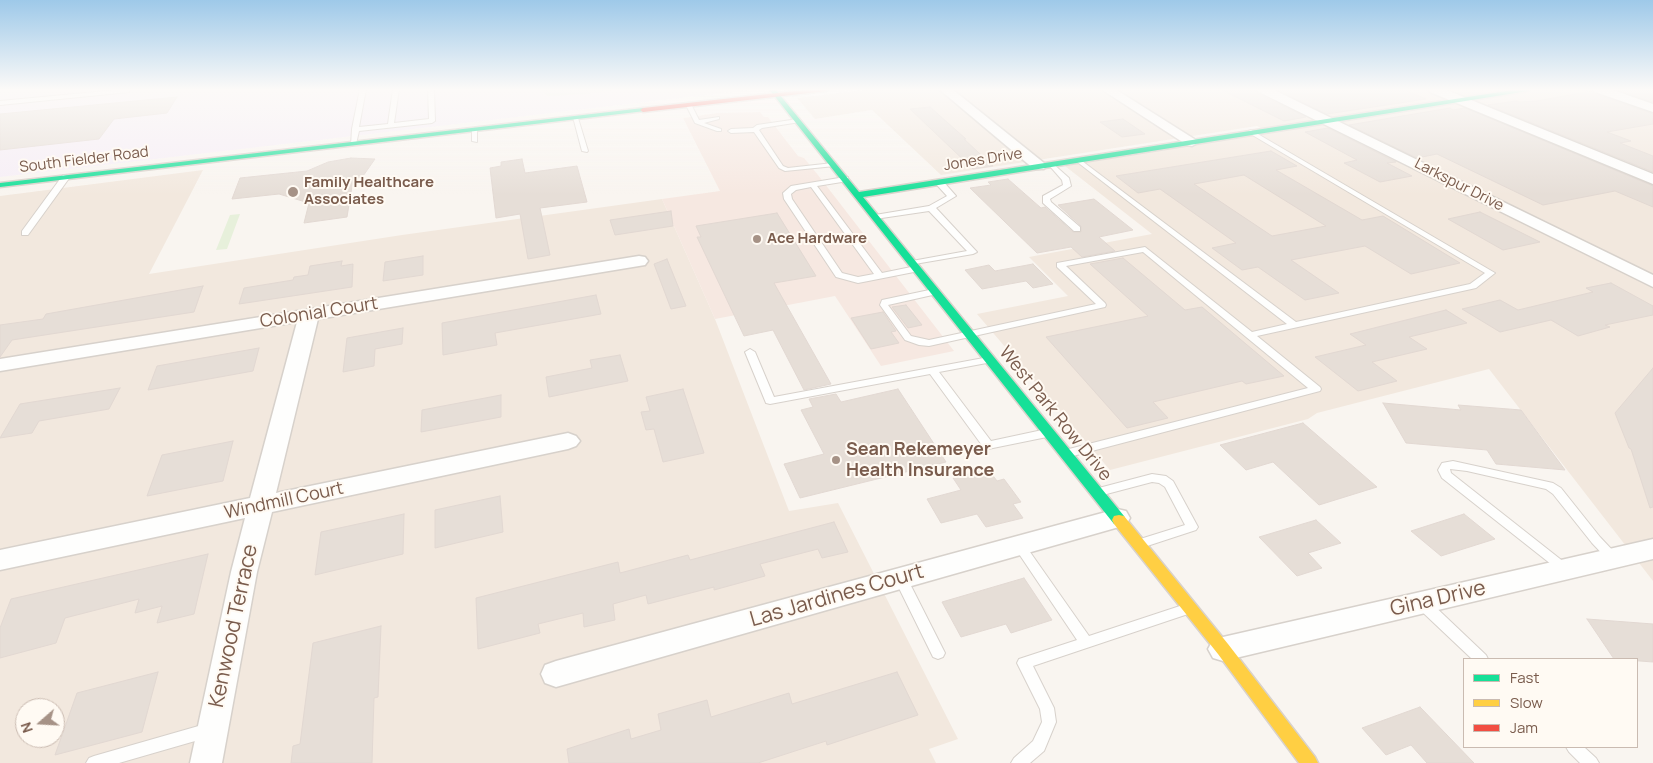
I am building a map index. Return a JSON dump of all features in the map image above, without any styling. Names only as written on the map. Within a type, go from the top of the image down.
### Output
[{"type":"main road","name":"South Fielder Road","points":[[0,185],[353,144],[474,136],[538,125]]},
{"type":"main road","name":"West Park Row Drive","points":[[801,125],[1190,608],[1309,763]]},
{"type":"main road","name":"Jones Drive","points":[[857,195],[1298,125]]},
{"type":"street","points":[[993,125],[1045,165]]},
{"type":"street","points":[[1165,125],[1192,142]]},
{"type":"street","name":"Larkspur Drive","points":[[1337,125],[1653,282]]},
{"type":"street","points":[[1522,125],[1653,179]]},
{"type":"street","name":"Colonial Court","points":[[0,366],[639,261]]},
{"type":"street","name":"Kenwood Terrace","points":[[206,763],[244,572],[309,315]]},
{"type":"street","name":"Windmill Court","points":[[0,560],[568,441]]},
{"type":"street","name":"Las Jardines Court","points":[[556,674],[1117,518]]},
{"type":"street","name":"Gina Drive","points":[[1222,649],[1653,549]]},
{"type":"lane","points":[[353,144],[357,125]]},
{"type":"lane","points":[[356,129],[395,125]]},
{"type":"lane","points":[[577,125],[585,150]]},
{"type":"lane","points":[[704,125],[719,130]]},
{"type":"lane","points":[[749,125],[756,129],[781,167],[787,170],[834,165]]},
{"type":"lane","points":[[732,131],[779,125]]},
{"type":"lane","points":[[1250,335],[1473,286],[1491,272],[1251,132]]},
{"type":"lane","points":[[1078,160],[1294,325]]},
{"type":"lane","points":[[1045,165],[1066,180],[1067,186],[1046,198],[1048,203],[1077,228]]},
{"type":"lane","points":[[25,233],[66,177]]},
{"type":"lane","points":[[845,179],[789,190],[787,193],[788,199],[839,275],[858,280],[973,252],[931,208]]},
{"type":"lane","points":[[875,217],[931,208],[952,196],[939,182]]},
{"type":"lane","points":[[813,185],[880,276]]},
{"type":"lane","points":[[934,292],[885,302],[884,306],[908,338],[929,343],[1102,305],[1060,265],[1144,249],[1316,389],[1066,454]]},
{"type":"lane","points":[[750,352],[770,401],[990,360]]},
{"type":"lane","points":[[933,371],[988,445],[1048,433]]},
{"type":"lane","points":[[1565,569],[1446,474],[1444,470],[1446,466],[1467,467],[1548,486],[1557,491],[1596,540],[1613,558]]},
{"type":"lane","points":[[1097,493],[1152,478],[1162,479],[1169,484],[1192,527],[1138,544]]},
{"type":"lane","points":[[1019,545],[1086,642]]},
{"type":"lane","points":[[900,578],[938,653]]},
{"type":"lane","points":[[1422,603],[1480,658]]},
{"type":"lane","points":[[1019,763],[1039,746],[1050,722],[1047,708],[1024,663],[1190,608]]},
{"type":"lane","points":[[94,763],[213,730]]},
{"type":"lane","points":[[1575,748],[1591,763]]},
{"type":"shaded area","points":[[0,125],[451,125],[0,177]]},
{"type":"shaded area","points":[[686,125],[774,125],[798,156],[804,158],[818,175],[954,351],[881,366],[835,296],[715,319],[662,199],[720,191]]},
{"type":"shaded area","points":[[888,125],[1653,125],[1653,581],[1489,369],[1317,413],[1308,419],[1110,470],[977,314],[1068,296],[1029,257],[1152,234],[1065,166],[1270,133],[1257,126],[941,175]]},
{"type":"shaded area","points":[[203,170],[149,274],[402,235],[662,199],[715,319],[789,511],[838,503],[958,739],[929,749],[936,763],[0,763],[0,196]]},
{"type":"green space","points":[[240,214],[227,249],[216,250],[230,215]]},
{"type":"building","points":[[0,125],[110,125],[99,139],[0,150]]},
{"type":"building","points":[[926,125],[950,125],[993,166],[973,169]]},
{"type":"building","points":[[1104,125],[1131,125],[1145,134],[1122,137]]},
{"type":"building","points":[[1349,125],[1505,125],[1653,186],[1653,207],[1615,191],[1543,205],[1437,154],[1417,158]]},
{"type":"building","points":[[1536,125],[1650,125],[1607,132],[1631,141],[1620,143],[1653,156],[1653,172]]},
{"type":"building","points":[[1328,128],[1396,162],[1387,163],[1412,176],[1380,182],[1344,163],[1357,160],[1305,132]]},
{"type":"building","points":[[1271,151],[1297,166],[1276,170],[1362,220],[1383,216],[1460,263],[1411,274],[1365,246],[1291,260],[1339,293],[1305,300],[1258,267],[1242,270],[1212,248],[1236,243],[1160,189],[1138,193],[1116,176]],"holes":[[[1244,175],[1326,226],[1272,236],[1194,184]]]},
{"type":"building","name":"Family Healthcare Associates","points":[[351,158],[375,159],[363,176],[353,180],[347,217],[304,223],[309,203],[279,194],[232,199],[240,178],[307,171],[328,162]]},
{"type":"building","points":[[522,159],[525,173],[577,166],[587,202],[540,208],[550,255],[528,259],[520,214],[496,218],[490,168],[501,166],[501,162]]},
{"type":"building","points":[[1008,179],[1041,208],[1045,207],[1073,232],[1081,232],[1081,226],[1058,205],[1094,199],[1133,230],[1099,237],[1115,251],[1082,257],[1071,247],[1037,253],[970,188],[991,185],[988,182]]},
{"type":"building","points":[[671,211],[673,226],[615,235],[610,220]]},
{"type":"building","points":[[1480,212],[1540,242],[1503,250],[1448,219]]},
{"type":"building","points":[[777,213],[816,276],[774,283],[831,384],[804,390],[773,330],[744,336],[697,237],[701,237],[696,226]]},
{"type":"building","points":[[423,256],[423,275],[383,281],[385,262]]},
{"type":"building","points":[[1123,258],[1185,310],[1202,307],[1284,376],[1246,384],[1242,381],[1153,402],[1168,418],[1127,428],[1046,337],[1148,316],[1090,264]]},
{"type":"building","points":[[667,259],[686,306],[671,309],[654,264]]},
{"type":"building","points":[[342,261],[341,266],[353,264],[352,287],[239,304],[244,288],[293,280],[294,277],[308,275],[310,266]]},
{"type":"building","points":[[1033,264],[1053,284],[1033,288],[1026,281],[982,289],[965,270],[989,265],[995,271]]},
{"type":"building","points":[[1611,283],[1653,306],[1653,315],[1605,325],[1610,327],[1578,336],[1551,320],[1500,332],[1462,309],[1500,300],[1518,310],[1593,292],[1586,288]]},
{"type":"building","points":[[203,286],[194,312],[12,340],[0,357],[0,325],[43,319],[46,314]]},
{"type":"building","points":[[596,295],[601,314],[495,333],[497,345],[443,355],[442,323]]},
{"type":"building","points":[[906,305],[922,325],[908,328],[892,307]]},
{"type":"building","points":[[1446,310],[1467,323],[1409,337],[1427,349],[1372,362],[1397,381],[1358,391],[1315,357],[1366,345],[1350,334]]},
{"type":"building","points":[[883,312],[896,331],[891,332],[899,343],[871,349],[851,318]]},
{"type":"building","points":[[403,328],[402,344],[375,349],[374,366],[343,372],[347,338]]},
{"type":"building","points":[[259,348],[253,371],[148,390],[157,366]]},
{"type":"building","points":[[620,355],[628,381],[549,397],[546,377],[592,368],[590,360]]},
{"type":"building","points":[[1653,368],[1653,507],[1650,508],[1631,449],[1615,413]]},
{"type":"building","points":[[120,388],[109,409],[39,421],[32,433],[0,438],[20,404]]},
{"type":"building","points":[[683,389],[704,453],[663,462],[654,429],[646,430],[641,412],[650,411],[646,397]]},
{"type":"building","points":[[898,389],[946,462],[800,498],[784,464],[824,454],[801,410],[813,407],[809,399],[836,394],[841,402]]},
{"type":"building","points":[[501,395],[501,417],[421,432],[422,410]]},
{"type":"building","points":[[1383,403],[1461,410],[1458,405],[1521,410],[1565,470],[1496,464],[1487,450],[1406,443]]},
{"type":"building","points":[[1303,423],[1377,487],[1319,505],[1273,462],[1246,470],[1220,445]]},
{"type":"building","points":[[233,441],[223,481],[147,496],[162,455]]},
{"type":"building","points":[[988,469],[997,481],[1004,479],[1021,502],[1013,504],[1023,518],[986,527],[977,514],[941,523],[927,499],[961,490],[953,478]]},
{"type":"building","points":[[500,496],[503,532],[435,548],[435,510]]},
{"type":"building","points":[[404,514],[403,554],[315,575],[321,532]]},
{"type":"building","points":[[1464,514],[1495,539],[1441,556],[1411,531]]},
{"type":"building","points":[[1316,520],[1341,543],[1308,553],[1322,568],[1297,576],[1259,537]]},
{"type":"building","points":[[834,522],[848,552],[822,558],[818,549],[760,564],[765,576],[714,590],[714,587],[648,604],[646,595],[613,604],[615,620],[584,627],[583,613],[538,624],[540,633],[478,649],[476,598],[618,562],[620,573],[688,555],[690,560]]},
{"type":"building","points":[[208,554],[194,614],[157,623],[162,606],[135,613],[139,599],[65,618],[56,643],[0,658],[0,628],[11,599]]},
{"type":"building","points":[[1024,578],[1052,620],[1011,633],[1006,624],[961,637],[942,602]]},
{"type":"building","points":[[1587,619],[1653,624],[1653,662],[1638,661],[1638,658],[1613,658]]},
{"type":"building","points":[[381,626],[378,697],[374,698],[372,763],[291,763],[293,746],[300,744],[313,643]]},
{"type":"building","points":[[158,672],[142,732],[55,755],[57,748],[65,748],[65,727],[77,693]]},
{"type":"building","points":[[897,672],[918,715],[827,745],[826,741],[758,763],[569,763],[567,749],[629,729],[631,739],[661,730],[658,714],[707,700],[711,717],[789,693],[792,704]]},
{"type":"building","points":[[1420,707],[1474,763],[1427,763],[1411,745],[1386,755],[1362,728]]},
{"type":"traffic: fast","points":[[0,185],[518,125]]},
{"type":"traffic: fast","points":[[801,125],[1119,520]]},
{"type":"traffic: fast","points":[[857,195],[1303,125]]},
{"type":"traffic: slow","points":[[1119,520],[1223,649],[1309,763]]},
{"type":"place","name":"Family Healthcare Associates","points":[[293,192]]},
{"type":"place","name":"Ace Hardware","points":[[757,239]]},
{"type":"place","name":"Sean Rekemeyer Health Insurance","points":[[836,460]]}]
